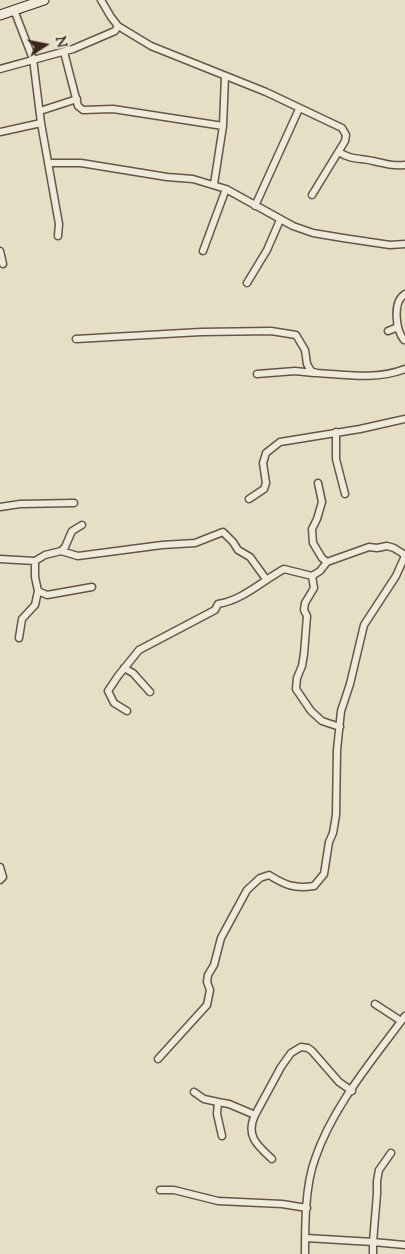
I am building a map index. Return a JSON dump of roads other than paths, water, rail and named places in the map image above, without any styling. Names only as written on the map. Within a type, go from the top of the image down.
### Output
[{"type":"street","points":[[0,15],[44,0]]},
{"type":"street","points":[[101,0],[110,17],[118,26],[151,46],[266,92],[345,130],[345,141],[312,195]]},
{"type":"street","points":[[14,10],[33,59],[41,123],[59,224],[58,236]]},
{"type":"street","points":[[0,69],[64,52],[111,33],[118,26]]},
{"type":"street","points":[[64,52],[78,106],[84,110],[113,109],[224,126]]},
{"type":"street","points":[[214,184],[224,126],[225,76]]},
{"type":"street","points":[[40,110],[77,99]]},
{"type":"street","points":[[255,206],[299,109]]},
{"type":"street","points":[[0,132],[41,123]]},
{"type":"street","points":[[338,152],[348,158],[374,161],[390,166],[405,165]]},
{"type":"street","points":[[49,163],[80,163],[167,177],[193,179],[226,189],[280,220],[314,233],[390,245],[405,244]]},
{"type":"street","points":[[203,251],[226,189]]},
{"type":"street","points":[[247,283],[264,257],[280,220]]},
{"type":"street","points":[[0,251],[3,264]]},
{"type":"street","points":[[404,340],[398,327],[398,300],[405,294]]},
{"type":"street","points":[[398,309],[405,304]]},
{"type":"street","points":[[388,331],[398,327]]},
{"type":"street","points":[[76,339],[201,332],[271,331],[289,333],[296,334],[305,350],[310,371],[317,373]]},
{"type":"street","points":[[257,374],[296,371],[377,376],[393,374],[405,369]]},
{"type":"street","points":[[249,499],[264,489],[266,483],[263,463],[266,452],[280,442],[405,419]]},
{"type":"street","points":[[336,432],[336,459],[345,494]]},
{"type":"street","points":[[318,483],[322,502],[312,529],[313,543],[322,558],[327,562]]},
{"type":"street","points":[[0,507],[20,504],[74,503]]},
{"type":"street","points":[[62,551],[72,531],[82,525]]},
{"type":"street","points":[[0,559],[35,561],[45,555],[62,551],[78,556],[162,545],[195,543],[223,532],[238,550],[250,558],[266,579]]},
{"type":"street","points":[[127,711],[114,703],[108,691],[139,650],[214,610],[218,604],[227,603],[239,598],[284,569],[312,576],[320,571],[327,562],[369,547],[387,546],[405,555],[396,576],[364,625],[350,684],[341,711],[337,750],[336,816],[324,874],[314,886],[303,888],[288,886],[269,874],[260,878],[247,890],[222,938],[214,965],[208,974],[207,982],[210,990],[207,1005],[158,1059]]},
{"type":"street","points":[[19,638],[22,618],[35,605],[38,591],[35,577],[35,561]]},
{"type":"street","points":[[312,576],[314,588],[305,602],[304,610],[307,616],[304,654],[296,689],[311,711],[322,721],[340,727]]},
{"type":"street","points":[[38,591],[47,595],[92,587]]},
{"type":"street","points":[[124,668],[133,673],[150,692]]},
{"type":"street","points":[[0,867],[4,877],[0,880]]},
{"type":"street","points":[[305,1254],[309,1180],[315,1159],[337,1113],[403,1019],[375,1004]]},
{"type":"street","points":[[272,1159],[261,1150],[252,1136],[250,1124],[281,1067],[291,1053],[300,1047],[312,1050],[339,1082],[352,1091]]},
{"type":"street","points":[[194,1092],[204,1099],[230,1104],[255,1115]]},
{"type":"street","points":[[218,1102],[217,1114],[222,1136]]},
{"type":"street","points":[[373,1254],[377,1194],[376,1181],[379,1170],[391,1153]]},
{"type":"street","points":[[160,1190],[174,1190],[218,1201],[282,1204],[307,1208]]},
{"type":"street","points":[[306,1238],[405,1245]]}]
